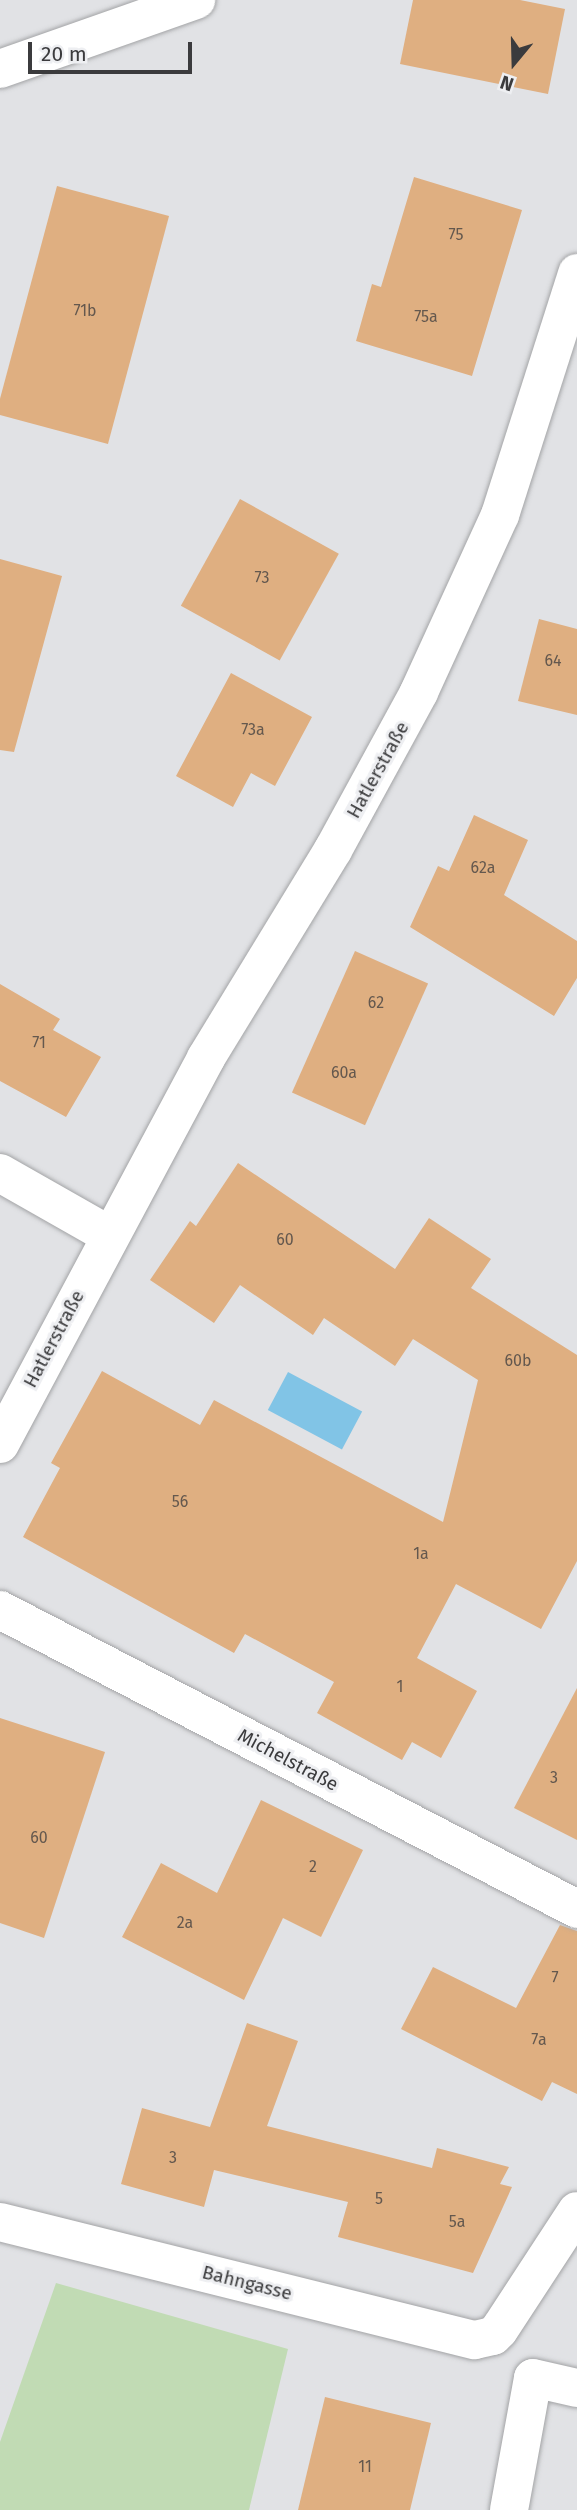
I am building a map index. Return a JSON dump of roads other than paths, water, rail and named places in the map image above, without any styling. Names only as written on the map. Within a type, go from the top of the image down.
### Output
[{"type":"street","points":[[0,69],[195,0]]},
{"type":"street","name":"Hatlerstraße","points":[[0,1444],[109,1235],[206,1058],[372,783],[419,692],[500,515],[577,273]]},
{"type":"street","points":[[0,1173],[109,1235]]},
{"type":"street","name":"Michelstraße","points":[[0,1610],[577,1909]]},
{"type":"street","points":[[577,2211],[493,2336],[533,2378],[577,2388]]},
{"type":"street","name":"Bahngasse","points":[[0,2222],[475,2340],[493,2336]]},
{"type":"street","points":[[509,2510],[533,2378]]},
{"type":"water","points":[[288,1372],[362,1411],[342,1449],[268,1410]]}]
